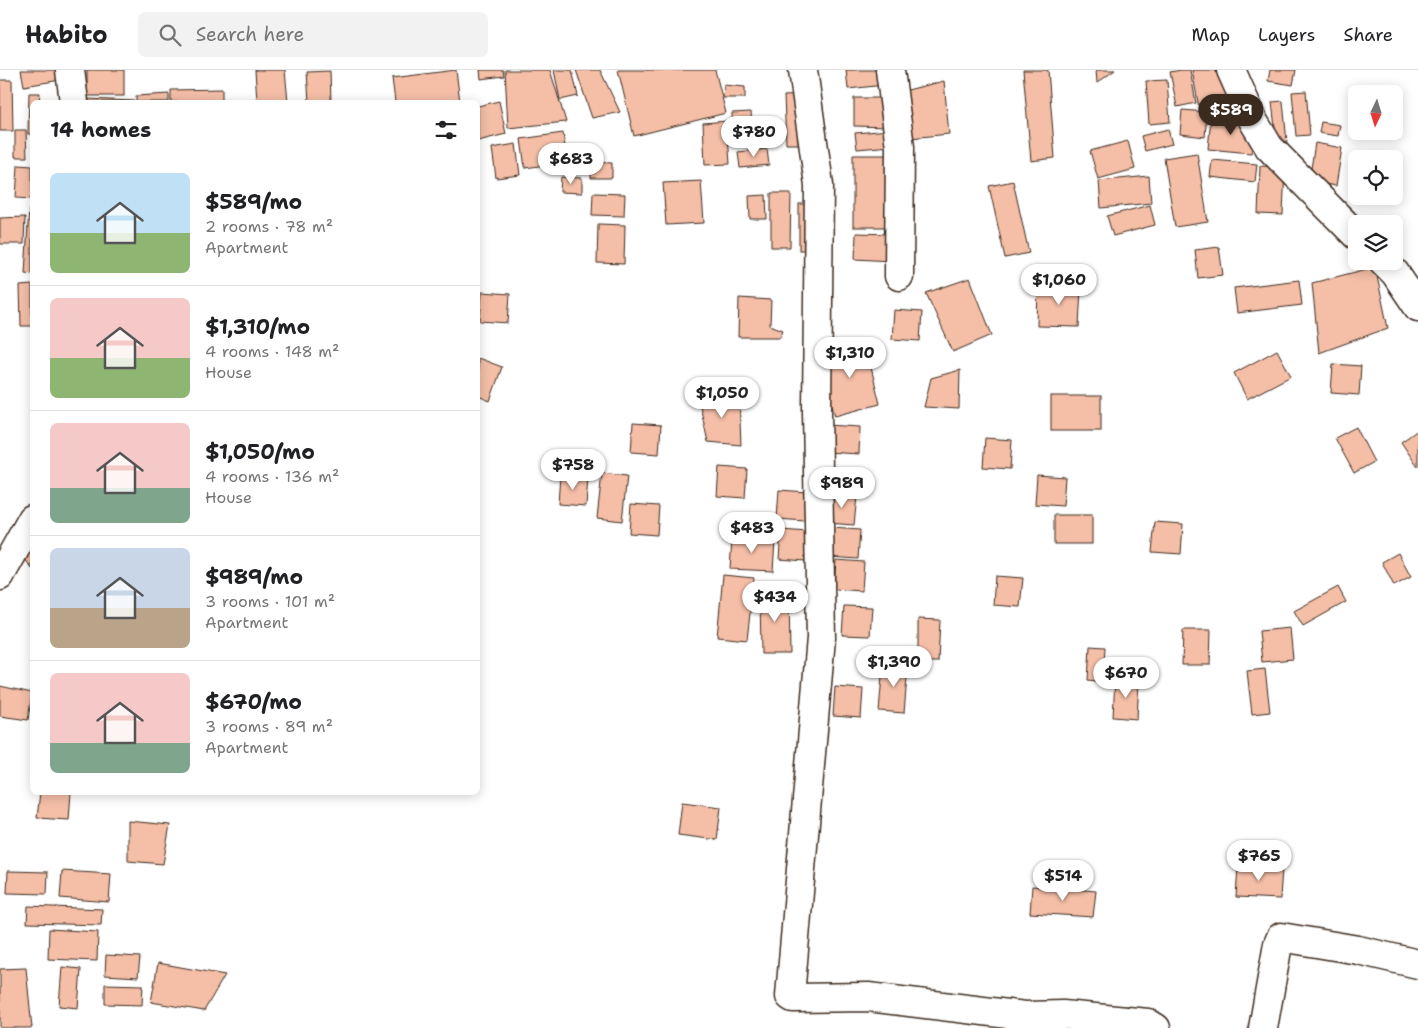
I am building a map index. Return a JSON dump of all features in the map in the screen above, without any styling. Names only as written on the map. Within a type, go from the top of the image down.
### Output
[{"type":"street","points":[[70,70],[74,100]]},
{"type":"street","points":[[803,70],[819,185],[817,412],[821,638],[790,996],[793,998],[868,998],[1025,1022],[1063,1015],[1148,1023],[1156,1028]]},
{"type":"street","points":[[890,70],[900,147],[899,276]]},
{"type":"street","points":[[1231,70],[1254,122],[1269,147],[1348,227]]},
{"type":"street","points":[[1392,270],[1418,307]]},
{"type":"street","points":[[0,576],[30,523]]},
{"type":"street","points":[[1263,1028],[1278,944],[1281,937],[1358,950],[1418,964]]},
{"type":"building","points":[[21,70],[59,70],[61,80],[24,86]]},
{"type":"building","points":[[87,70],[124,70],[124,96],[87,96]]},
{"type":"building","points":[[255,70],[285,70],[288,100],[257,100]]},
{"type":"building","points":[[456,70],[460,100],[395,100],[392,78]]},
{"type":"building","points":[[480,70],[503,70],[504,76],[481,79]]},
{"type":"building","points":[[505,70],[550,70],[566,122],[508,128]]},
{"type":"building","points":[[554,70],[572,70],[578,96],[560,100]]},
{"type":"building","points":[[576,70],[600,70],[620,112],[592,118]]},
{"type":"building","points":[[618,70],[715,70],[726,113],[634,136]]},
{"type":"building","points":[[846,70],[883,70],[884,85],[848,89]]},
{"type":"building","points":[[1023,70],[1048,70],[1055,158],[1031,161]]},
{"type":"building","points":[[1096,70],[1115,70],[1097,83]]},
{"type":"building","points":[[1190,70],[1196,103],[1177,107],[1170,72]]},
{"type":"building","points":[[1192,70],[1225,70],[1232,102],[1199,108]]},
{"type":"building","points":[[1270,70],[1296,70],[1293,85],[1268,81]]},
{"type":"building","points":[[330,71],[331,100],[309,100],[307,72]]},
{"type":"building","points":[[0,80],[12,80],[13,131],[0,131]]},
{"type":"building","points":[[1167,80],[1170,122],[1149,124],[1146,81]]},
{"type":"building","points":[[944,81],[949,134],[901,139],[895,93]]},
{"type":"building","points":[[724,85],[745,87],[745,98],[723,98]]},
{"type":"building","points":[[222,89],[222,100],[171,100],[171,90]]},
{"type":"building","points":[[1306,91],[1310,135],[1296,136],[1292,92]]},
{"type":"building","points":[[29,93],[40,93],[39,100],[30,100],[30,134],[28,134]]},
{"type":"building","points":[[169,94],[169,100],[136,100],[136,96]]},
{"type":"building","points":[[805,95],[807,144],[786,144],[784,96]]},
{"type":"building","points":[[854,98],[889,98],[888,127],[854,126]]},
{"type":"building","points":[[499,101],[506,134],[480,140],[480,106]]},
{"type":"building","points":[[1283,101],[1287,143],[1277,144],[1272,102]]},
{"type":"building","points":[[1182,110],[1207,112],[1205,137],[1180,134]]},
{"type":"building","points":[[751,112],[753,143],[733,144],[732,113]]},
{"type":"building","points":[[1211,118],[1248,123],[1255,141],[1251,153],[1208,149]]},
{"type":"building","points":[[727,121],[730,164],[705,165],[703,123]]},
{"type":"building","points":[[1321,122],[1340,125],[1338,136],[1319,133]]},
{"type":"building","points":[[1168,129],[1172,144],[1145,151],[1141,136]]},
{"type":"building","points":[[15,130],[26,130],[27,157],[15,157]]},
{"type":"building","points":[[890,130],[891,146],[857,149],[855,133]]},
{"type":"building","points":[[563,133],[567,162],[525,168],[521,139]]},
{"type":"building","points":[[1128,141],[1135,169],[1098,179],[1090,151]]},
{"type":"building","points":[[1315,143],[1342,148],[1336,186],[1309,181]]},
{"type":"building","points":[[516,144],[520,175],[496,178],[492,148]]},
{"type":"building","points":[[767,149],[769,165],[740,168],[738,152]]},
{"type":"building","points":[[1197,153],[1208,222],[1175,227],[1164,158]]},
{"type":"building","points":[[853,155],[893,155],[894,227],[853,227]]},
{"type":"building","points":[[1212,160],[1257,164],[1255,182],[1210,177]]},
{"type":"building","points":[[591,162],[612,163],[612,178],[591,178]]},
{"type":"building","points":[[18,165],[30,166],[30,199],[16,198]]},
{"type":"building","points":[[1260,166],[1285,167],[1283,215],[1258,214]]},
{"type":"building","points":[[1149,176],[1151,203],[1101,208],[1099,181]]},
{"type":"building","points":[[561,177],[582,178],[582,193],[560,192]]},
{"type":"building","points":[[701,181],[704,223],[666,225],[663,183]]},
{"type":"building","points":[[1013,181],[1029,253],[1005,258],[989,186]]},
{"type":"building","points":[[593,193],[625,194],[624,216],[592,215]]},
{"type":"building","points":[[771,193],[791,193],[790,247],[771,247]]},
{"type":"building","points":[[766,195],[767,219],[750,219],[749,196]]},
{"type":"building","points":[[799,204],[818,204],[818,250],[799,250]]},
{"type":"building","points":[[1150,205],[1155,225],[1113,236],[1107,216]]},
{"type":"building","points":[[29,209],[30,209],[30,274],[25,273]]},
{"type":"building","points":[[25,217],[24,244],[0,244],[0,218]]},
{"type":"building","points":[[598,224],[625,225],[624,264],[597,263]]},
{"type":"building","points":[[856,233],[891,234],[891,261],[855,259]]},
{"type":"building","points":[[1219,247],[1223,275],[1198,278],[1195,250]]},
{"type":"building","points":[[1363,270],[1376,270],[1388,328],[1319,353],[1312,283]]},
{"type":"building","points":[[970,278],[992,335],[953,352],[926,293]]},
{"type":"building","points":[[1299,280],[1302,305],[1237,313],[1234,288]]},
{"type":"building","points":[[30,285],[30,326],[21,326],[20,286]]},
{"type":"building","points":[[1038,285],[1081,287],[1079,327],[1037,326]]},
{"type":"building","points":[[482,292],[510,294],[508,323],[480,321]]},
{"type":"building","points":[[739,298],[771,300],[770,325],[783,330],[780,337],[738,337]]},
{"type":"building","points":[[894,310],[922,312],[920,341],[892,339]]},
{"type":"building","points":[[865,343],[880,404],[835,416],[819,354]]},
{"type":"building","points":[[1277,350],[1291,376],[1247,399],[1234,373]]},
{"type":"building","points":[[480,359],[502,367],[490,401],[480,397]]},
{"type":"building","points":[[1333,364],[1361,366],[1359,395],[1331,393]]},
{"type":"building","points":[[960,370],[959,409],[924,407],[931,378]]},
{"type":"building","points":[[739,396],[741,445],[708,442],[698,397]]},
{"type":"building","points":[[1051,396],[1101,396],[1101,431],[1051,431]]},
{"type":"building","points":[[633,423],[661,425],[659,454],[631,452]]},
{"type":"building","points":[[827,425],[860,427],[859,454],[826,452]]},
{"type":"building","points":[[1356,427],[1374,462],[1354,473],[1335,438]]},
{"type":"building","points":[[1418,430],[1418,466],[1417,466],[1401,442]]},
{"type":"building","points":[[985,438],[1012,440],[1010,469],[983,467]]},
{"type":"building","points":[[719,467],[747,469],[745,498],[717,496]]},
{"type":"building","points":[[602,473],[627,476],[622,521],[597,518]]},
{"type":"building","points":[[560,475],[588,477],[586,506],[558,504]]},
{"type":"building","points":[[1037,475],[1065,477],[1063,506],[1035,504]]},
{"type":"building","points":[[779,490],[807,492],[805,521],[777,519]]},
{"type":"building","points":[[829,494],[857,496],[854,525],[827,523]]},
{"type":"building","points":[[631,504],[659,506],[657,535],[629,533]]},
{"type":"building","points":[[1054,515],[1092,515],[1092,544],[1054,544]]},
{"type":"building","points":[[1155,522],[1183,524],[1181,554],[1152,552]]},
{"type":"building","points":[[832,528],[860,530],[858,559],[830,557]]},
{"type":"building","points":[[781,530],[808,532],[806,561],[779,559]]},
{"type":"building","points":[[30,537],[30,566],[21,553]]},
{"type":"building","points":[[732,538],[775,540],[773,571],[730,569]]},
{"type":"building","points":[[1398,553],[1411,577],[1394,586],[1382,562]]},
{"type":"building","points":[[836,560],[864,562],[862,591],[834,589]]},
{"type":"building","points":[[723,575],[754,578],[747,640],[717,637]]},
{"type":"building","points":[[995,576],[1023,578],[1020,607],[993,605]]},
{"type":"building","points":[[1338,587],[1346,602],[1303,626],[1294,611]]},
{"type":"building","points":[[760,592],[789,592],[790,654],[761,654]]},
{"type":"building","points":[[844,606],[872,607],[870,636],[842,635]]},
{"type":"building","points":[[918,619],[940,620],[938,662],[918,662]]},
{"type":"building","points":[[1290,628],[1293,659],[1262,662],[1259,631]]},
{"type":"building","points":[[1183,630],[1211,630],[1210,665],[1182,665]]},
{"type":"building","points":[[1090,646],[1105,647],[1103,682],[1088,680]]},
{"type":"building","points":[[883,664],[908,666],[904,713],[879,711]]},
{"type":"building","points":[[1265,669],[1270,712],[1252,714],[1247,671]]},
{"type":"building","points":[[1115,679],[1139,681],[1137,719],[1113,717]]},
{"type":"building","points":[[0,686],[30,693],[28,720],[0,716]]},
{"type":"building","points":[[835,687],[863,689],[861,718],[833,716]]},
{"type":"building","points":[[40,795],[71,795],[69,820],[37,818]]},
{"type":"building","points":[[682,802],[721,807],[717,840],[678,835]]},
{"type":"building","points":[[128,821],[170,825],[163,864],[128,861]]},
{"type":"building","points":[[1238,866],[1282,868],[1280,899],[1236,897]]},
{"type":"building","points":[[8,871],[48,872],[47,894],[7,893]]},
{"type":"building","points":[[62,871],[111,874],[109,902],[60,898]]},
{"type":"building","points":[[1032,886],[1096,891],[1093,917],[1030,913]]},
{"type":"building","points":[[28,906],[102,909],[101,925],[27,923]]},
{"type":"building","points":[[49,929],[98,932],[97,961],[48,959]]},
{"type":"building","points":[[106,955],[140,957],[138,977],[105,975]]},
{"type":"building","points":[[158,963],[225,975],[204,1011],[151,1002]]},
{"type":"building","points":[[62,967],[81,969],[78,1008],[59,1006]]},
{"type":"building","points":[[26,968],[32,1028],[0,1028],[0,969]]},
{"type":"building","points":[[105,984],[143,985],[142,1005],[105,1004]]}]
